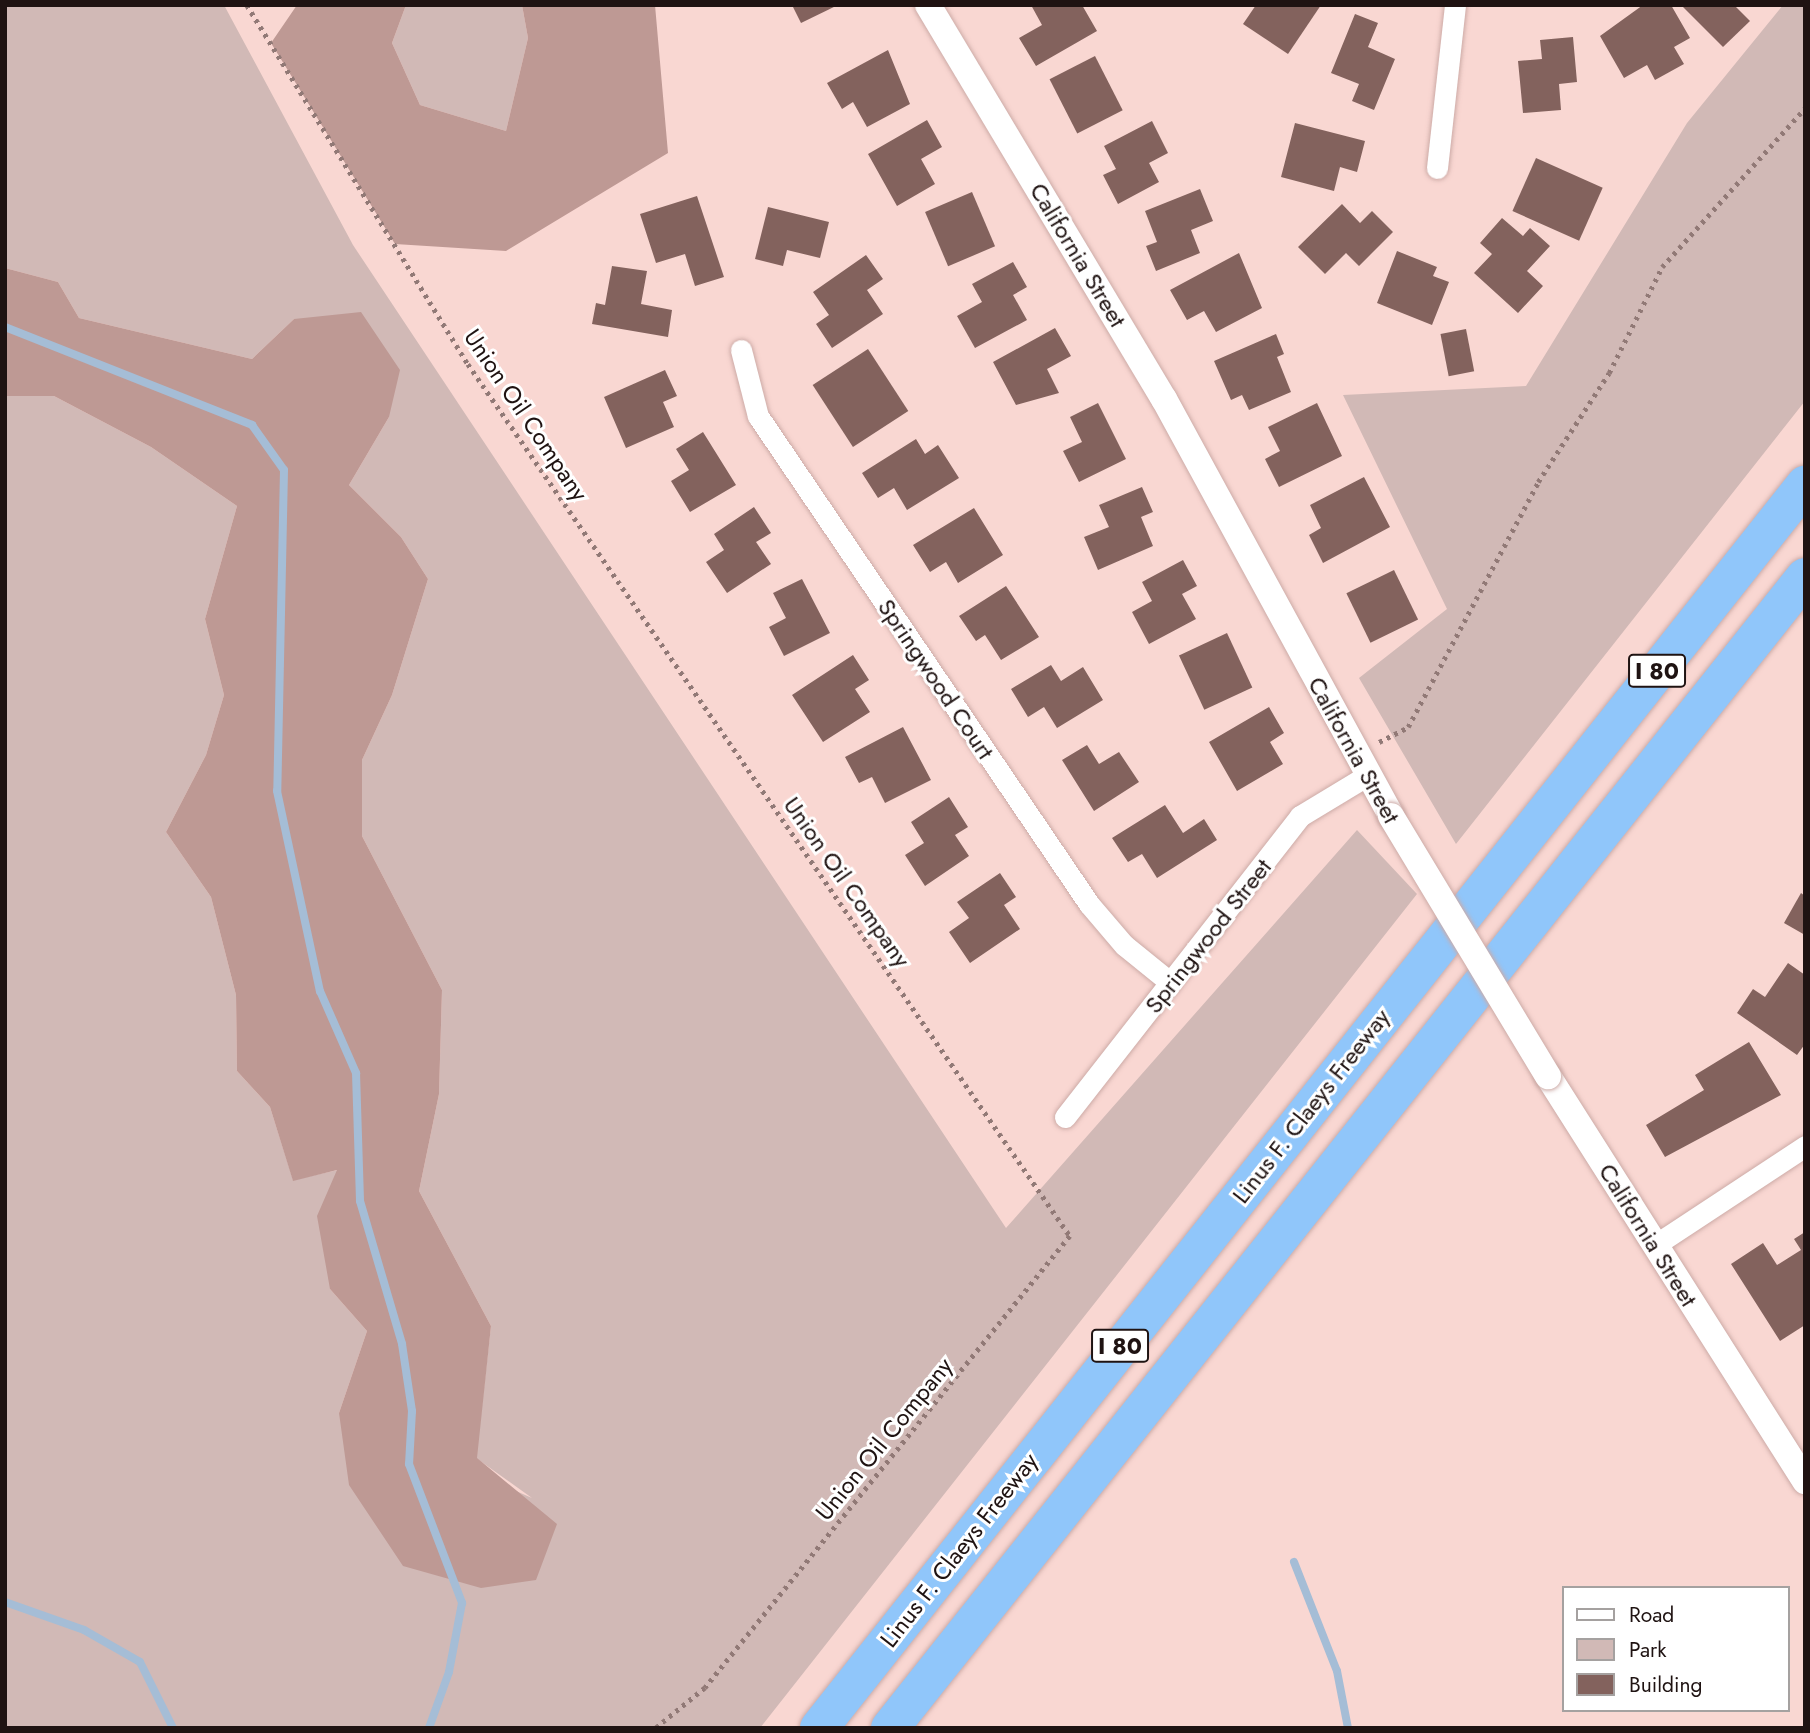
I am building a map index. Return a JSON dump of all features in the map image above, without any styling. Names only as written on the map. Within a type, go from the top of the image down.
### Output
[{"type":"highway","name":"Linus F. Claeys Freeway","points":[[819,1728],[1805,485]]},
{"type":"highway","name":"I 80","points":[[890,1728],[1805,577]]},
{"type":"street","name":"California Street","points":[[928,5],[1164,399],[1391,816],[1548,1076],[1805,1481]]},
{"type":"street","points":[[1437,168],[1455,5]]},
{"type":"street","name":"Springwood Court","points":[[741,350],[758,416],[1089,904],[1171,983]]},
{"type":"street","name":"Springwood Street","points":[[1065,1117],[1300,816],[1363,764]]},
{"type":"street","points":[[1655,1245],[1805,1146]]},
{"type":"path","name":"Union Oil Company","points":[[247,5],[468,363],[1070,1236],[705,1688],[656,1728]]},
{"type":"path","points":[[1363,764],[1408,727],[1538,482],[1609,373],[1662,267],[1805,108]]},
{"type":"green space","points":[[5,5],[224,5],[353,245],[1006,1228],[1357,830],[1417,894],[760,1728],[5,1728],[5,396],[54,396],[151,447],[237,506],[205,619],[224,695],[206,755],[166,832],[211,897],[236,995],[237,1071],[270,1107],[293,1180],[338,1170],[330,1289],[367,1331],[339,1413],[532,1498],[476,1458],[491,1326],[419,1191],[439,1094],[442,990],[362,836],[362,760],[392,695],[428,579],[401,537],[349,485],[389,417],[294,319],[252,359],[79,318],[58,282],[5,268]]},
{"type":"green space","points":[[406,5],[522,5],[528,38],[506,131],[420,105],[392,43]]},
{"type":"green space","points":[[1783,5],[1805,5],[1805,401],[1456,844],[1359,678],[1447,609],[1343,395],[1526,386],[1687,123]]},
{"type":"shaded area","points":[[297,5],[406,5],[392,43],[420,105],[506,131],[528,38],[522,5],[655,5],[668,153],[506,251],[395,244],[271,43]]},
{"type":"shaded area","points":[[5,268],[58,282],[79,318],[252,359],[294,319],[361,312],[400,370],[389,417],[349,485],[401,537],[428,579],[392,695],[362,760],[362,836],[442,990],[439,1094],[419,1191],[491,1326],[477,1458],[557,1524],[536,1580],[481,1588],[403,1566],[349,1485],[339,1413],[367,1331],[330,1289],[317,1216],[337,1170],[293,1181],[270,1107],[237,1071],[236,995],[211,897],[166,832],[206,755],[224,695],[205,619],[237,506],[151,447],[54,396],[5,396]]},
{"type":"building","points":[[792,5],[838,5],[801,23]]},
{"type":"building","points":[[1031,5],[1082,5],[1097,31],[1036,66],[1019,38],[1042,25]]},
{"type":"building","points":[[1256,5],[1321,5],[1288,54],[1243,24]]},
{"type":"building","points":[[1643,5],[1671,5],[1690,38],[1674,47],[1684,64],[1655,80],[1647,65],[1624,78],[1600,36]]},
{"type":"building","points":[[1681,5],[1734,5],[1750,21],[1723,47]]},
{"type":"building","points":[[1355,14],[1378,23],[1368,47],[1395,59],[1374,110],[1352,101],[1359,84],[1331,73]]},
{"type":"building","points":[[1573,37],[1577,82],[1559,84],[1561,110],[1523,113],[1518,61],[1542,59],[1540,40]]},
{"type":"building","points":[[888,50],[910,104],[867,127],[853,102],[842,109],[827,83]]},
{"type":"building","points":[[1095,56],[1123,110],[1077,134],[1050,79]]},
{"type":"building","points":[[927,120],[942,147],[921,159],[935,184],[897,206],[868,154]]},
{"type":"building","points":[[1152,121],[1168,153],[1149,163],[1159,182],[1118,204],[1103,175],[1116,169],[1104,146]]},
{"type":"building","points":[[1295,123],[1365,141],[1357,172],[1340,167],[1334,191],[1281,177]]},
{"type":"building","points":[[1536,158],[1603,188],[1579,241],[1512,211]]},
{"type":"building","points":[[1200,189],[1213,221],[1191,230],[1200,253],[1156,271],[1146,246],[1157,242],[1145,211]]},
{"type":"building","points":[[972,192],[995,246],[948,266],[925,212]]},
{"type":"building","points":[[697,196],[724,277],[695,286],[685,254],[656,263],[640,214]]},
{"type":"building","points":[[1342,204],[1360,223],[1372,211],[1393,232],[1359,266],[1346,253],[1325,274],[1298,247]]},
{"type":"building","points":[[768,207],[829,222],[820,258],[787,250],[783,266],[755,259]]},
{"type":"building","points":[[1502,218],[1523,236],[1530,228],[1550,246],[1527,271],[1543,286],[1518,313],[1474,273],[1492,254],[1480,243]]},
{"type":"building","points":[[1397,251],[1437,267],[1433,276],[1449,282],[1432,325],[1377,303]]},
{"type":"building","points":[[1239,253],[1262,308],[1216,332],[1204,311],[1187,320],[1170,290]]},
{"type":"building","points":[[866,255],[883,279],[867,290],[883,314],[832,348],[816,324],[829,315],[813,292]]},
{"type":"building","points":[[1013,262],[1027,287],[1013,295],[1027,320],[975,348],[957,316],[982,302],[972,284]]},
{"type":"building","points":[[612,266],[647,271],[641,304],[672,310],[668,337],[592,324],[596,303],[605,305]]},
{"type":"building","points":[[1055,328],[1071,356],[1047,369],[1059,393],[1016,405],[993,362]]},
{"type":"building","points":[[1466,329],[1474,371],[1449,376],[1440,334]]},
{"type":"building","points":[[1276,334],[1284,354],[1277,357],[1291,392],[1249,410],[1242,395],[1231,400],[1214,361]]},
{"type":"building","points":[[868,349],[908,411],[853,447],[813,385]]},
{"type":"building","points":[[665,370],[677,396],[663,402],[674,427],[626,448],[604,397]]},
{"type":"building","points":[[1098,403],[1126,459],[1079,482],[1063,451],[1082,442],[1070,417]]},
{"type":"building","points":[[1317,403],[1342,456],[1279,487],[1265,459],[1280,451],[1268,427]]},
{"type":"building","points":[[703,432],[736,485],[690,512],[671,481],[689,470],[676,449]]},
{"type":"building","points":[[916,439],[925,454],[938,445],[959,478],[907,510],[894,488],[878,498],[862,473]]},
{"type":"building","points":[[1364,477],[1390,527],[1323,563],[1309,535],[1321,528],[1310,505]]},
{"type":"building","points":[[1142,487],[1153,512],[1141,517],[1153,546],[1098,570],[1084,537],[1109,527],[1099,505]]},
{"type":"building","points":[[754,507],[771,533],[756,542],[771,564],[727,593],[706,562],[724,550],[714,534]]},
{"type":"building","points":[[974,508],[1003,555],[958,583],[946,562],[930,572],[913,545]]},
{"type":"building","points":[[1183,560],[1197,586],[1182,594],[1196,619],[1149,644],[1132,612],[1152,601],[1142,582]]},
{"type":"building","points":[[1394,570],[1418,619],[1370,643],[1346,593]]},
{"type":"building","points":[[802,579],[830,633],[784,656],[769,627],[786,618],[773,593]]},
{"type":"building","points":[[1006,586],[1039,637],[1001,660],[985,635],[976,641],[959,616]]},
{"type":"building","points":[[1227,633],[1252,687],[1204,710],[1179,655]]},
{"type":"building","points":[[853,655],[869,680],[855,689],[870,712],[823,742],[792,695]]},
{"type":"building","points":[[1051,665],[1061,681],[1083,667],[1103,700],[1057,728],[1044,707],[1028,717],[1011,689]]},
{"type":"building","points":[[1269,707],[1284,733],[1270,742],[1283,764],[1237,791],[1209,742]]},
{"type":"building","points":[[903,727],[931,780],[885,803],[872,777],[859,783],[845,757]]},
{"type":"building","points":[[1087,745],[1099,764],[1119,752],[1139,782],[1094,811],[1062,760]]},
{"type":"building","points":[[949,797],[968,827],[955,835],[969,856],[925,886],[905,855],[924,843],[911,822]]},
{"type":"building","points":[[1165,805],[1183,833],[1204,819],[1217,840],[1157,878],[1142,854],[1128,862],[1112,838]]},
{"type":"building","points":[[1000,873],[1016,897],[1004,905],[1020,929],[970,963],[949,932],[969,918],[957,902]]},
{"type":"building","points":[[1801,893],[1805,896],[1805,935],[1784,923]]},
{"type":"building","points":[[1788,963],[1805,975],[1805,1044],[1797,1055],[1737,1013],[1753,989],[1765,997]]},
{"type":"building","points":[[1749,1042],[1781,1095],[1665,1157],[1646,1125],[1704,1090],[1695,1075]]},
{"type":"building","points":[[1805,1232],[1805,1325],[1780,1341],[1731,1264],[1763,1243],[1777,1265],[1801,1250],[1794,1239]]},
{"type":"waterway","points":[[5,327],[252,425],[284,470],[277,791],[320,991],[356,1073],[360,1201],[402,1344],[412,1411],[409,1464],[462,1603],[449,1672],[429,1728]]},
{"type":"waterway","points":[[1294,1562],[1337,1671],[1348,1728]]},
{"type":"waterway","points":[[5,1602],[84,1630],[140,1662],[173,1728]]}]
